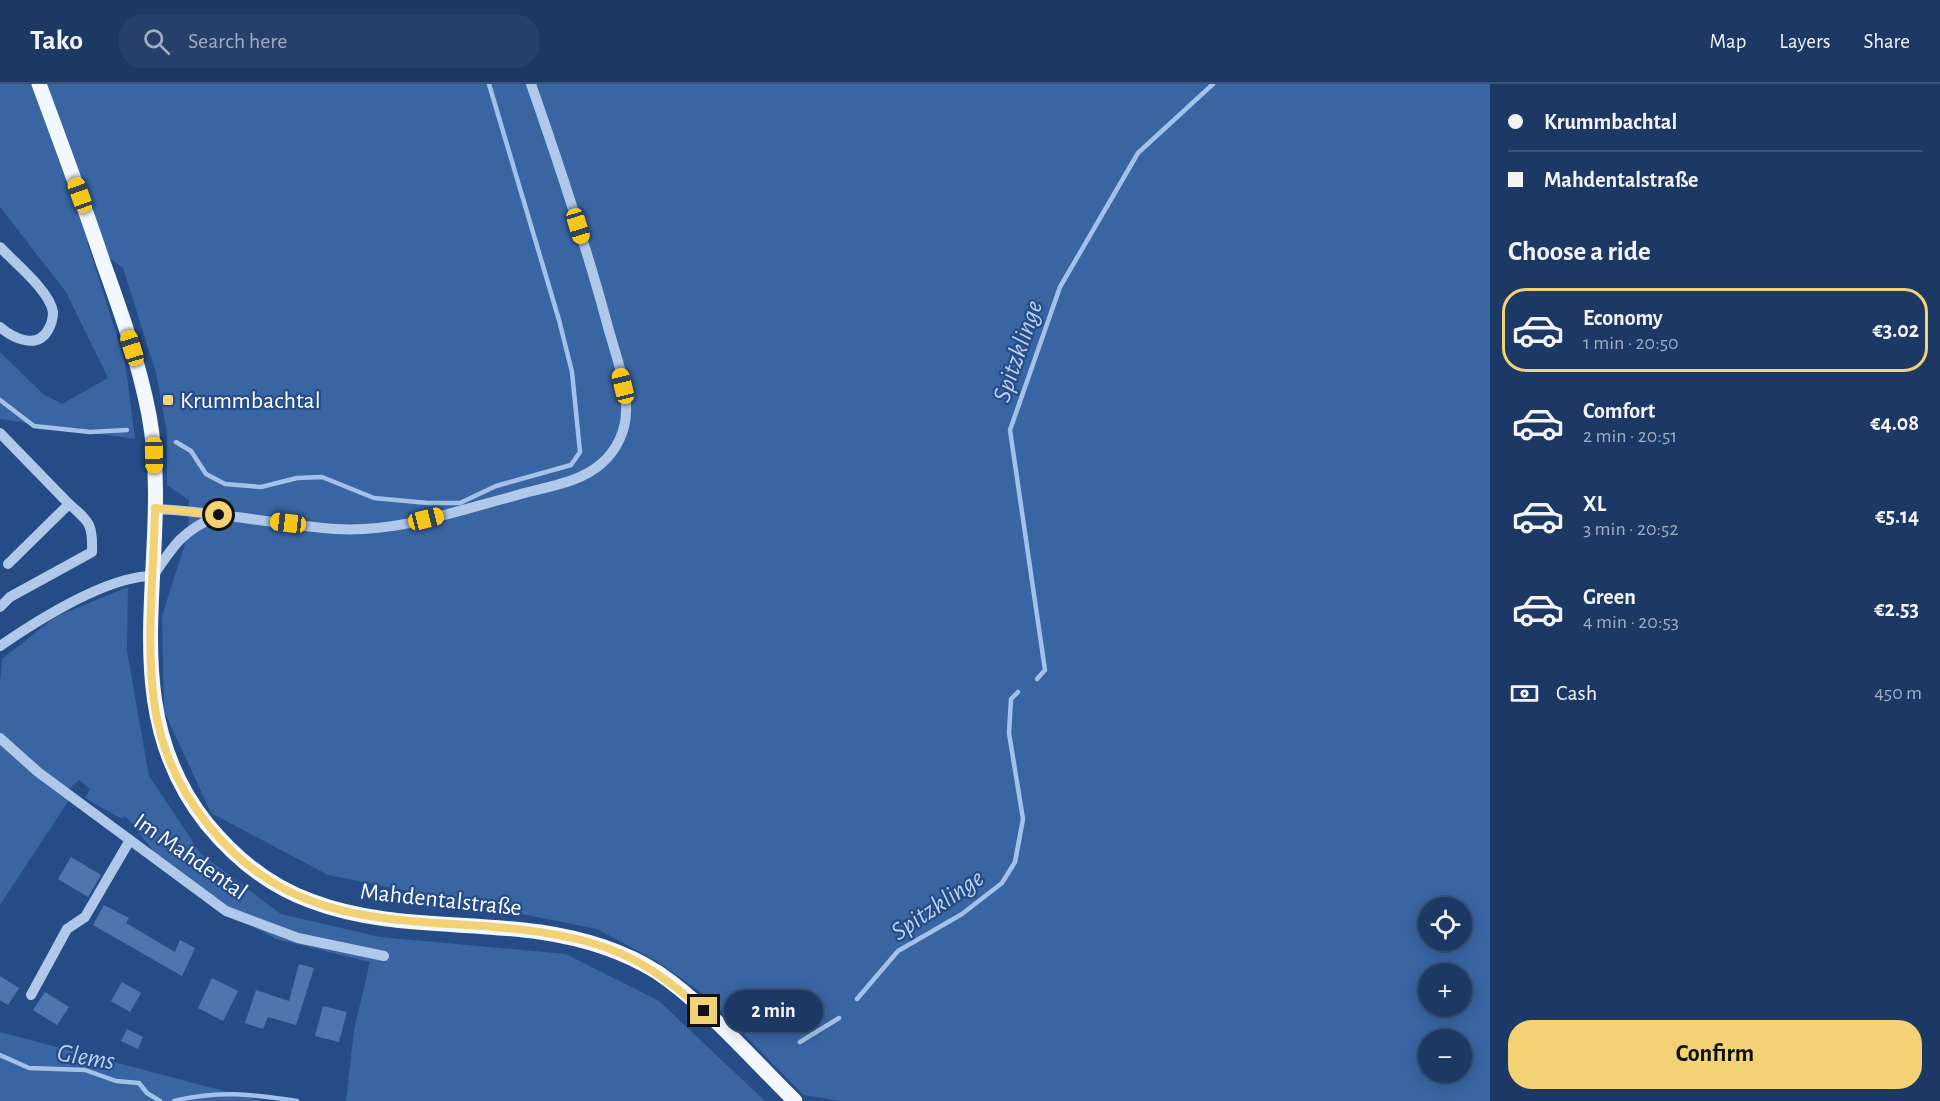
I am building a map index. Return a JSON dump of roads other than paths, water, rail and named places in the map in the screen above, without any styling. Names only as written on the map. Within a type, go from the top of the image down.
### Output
[{"type":"main road","name":"Mahdentalstraße","points":[[39,84],[136,360],[152,432],[155,508],[152,669],[155,708],[160,734],[173,770],[195,808],[217,836],[262,877],[286,890],[335,910],[386,920],[539,932],[594,944],[620,953],[657,972],[685,994],[795,1101]]},
{"type":"street","points":[[155,508],[336,529],[374,529],[403,525],[581,477],[601,464],[613,452],[622,434],[626,411],[623,386],[597,287],[531,84]]},
{"type":"street","points":[[0,247],[44,294],[53,312],[51,325],[45,335],[35,341],[26,342],[0,327]]},
{"type":"street","points":[[0,433],[82,515],[93,531],[92,552],[10,597],[0,607]]},
{"type":"street","points":[[8,564],[69,504]]},
{"type":"street","points":[[0,646],[49,613],[135,576],[153,576],[181,538],[193,527],[219,515]]},
{"type":"street","name":"Im Mahdental","points":[[0,738],[38,772],[226,911],[298,938],[384,956]]},
{"type":"street","points":[[31,995],[67,929],[85,917],[130,840]]},
{"type":"waterway","points":[[176,442],[191,451],[206,474],[225,484],[261,487],[297,478],[322,477],[374,498],[428,503],[460,503],[496,486],[571,465],[580,452],[572,372],[559,320],[489,84]]},
{"type":"waterway","name":"Spitzklinge","points":[[1037,679],[1045,670],[1010,430],[1060,287],[1138,153],[1213,84]]},
{"type":"waterway","points":[[0,400],[34,426],[90,432],[127,430]]},
{"type":"waterway","name":"Spitzklinge","points":[[857,999],[898,951],[962,914],[1002,883],[1015,862],[1023,819],[1009,733],[1011,699],[1018,692]]},
{"type":"waterway","name":"Spitzklinge","points":[[800,1042],[839,1018]]},
{"type":"waterway","name":"Glems","points":[[0,1055],[29,1068],[85,1070],[116,1081],[139,1083],[147,1093],[160,1101]]},
{"type":"waterway","name":"Glems","points":[[174,1101],[220,1094],[265,1096],[297,1101]]},
{"type":"place","name":"Krummbachtal","points":[[168,400]]}]
